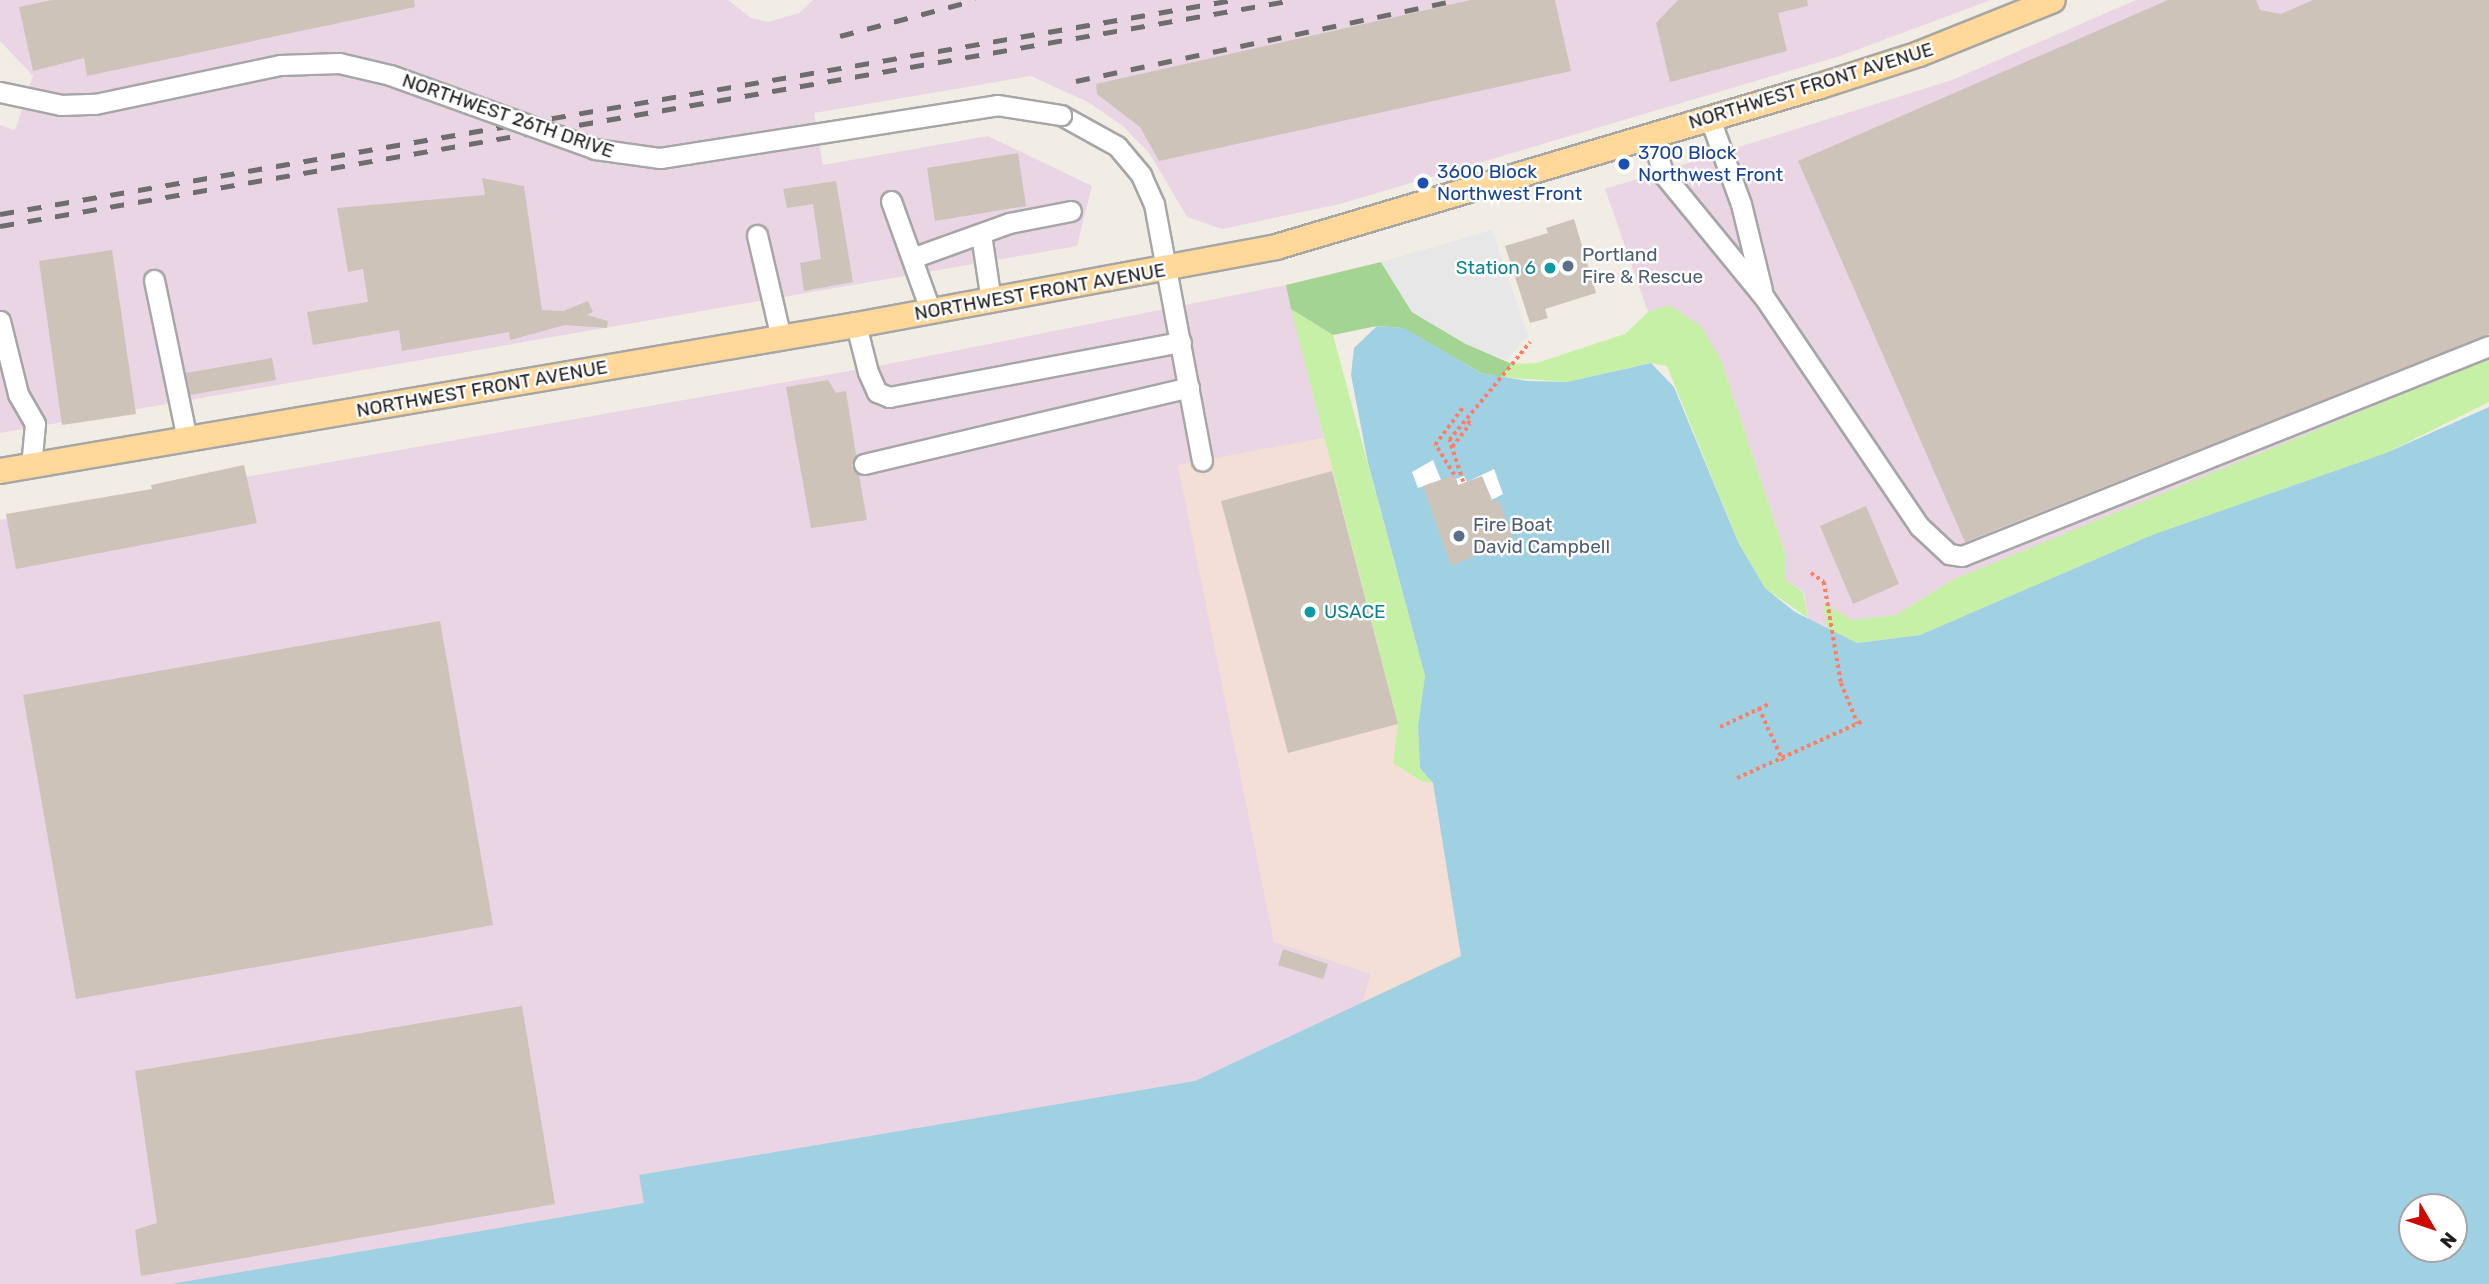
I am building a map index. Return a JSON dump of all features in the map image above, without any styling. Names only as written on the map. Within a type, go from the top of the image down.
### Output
[{"type":"main road","name":"NORTHWEST FRONT AVENUE","points":[[0,471],[1166,270],[1392,215],[1710,119],[1920,54],[2053,0]]},
{"type":"street","name":"NORTHWEST 26TH DRIVE","points":[[0,92],[61,105],[95,104],[280,65],[339,63],[390,75],[595,149],[660,158],[997,105],[1061,115],[1117,146],[1141,175],[1154,204],[1166,270]]},
{"type":"street","points":[[1710,119],[1741,204],[1764,298]]},
{"type":"street","points":[[1651,136],[1664,175],[1764,298],[1919,526],[1936,545],[1962,556],[2489,346]]},
{"type":"street","points":[[891,201],[931,312]]},
{"type":"street","points":[[912,258],[1009,223],[1071,211]]},
{"type":"street","points":[[981,234],[991,301]]},
{"type":"street","points":[[757,235],[781,338]]},
{"type":"street","points":[[1166,270],[1202,461]]},
{"type":"street","points":[[154,280],[187,439]]},
{"type":"street","points":[[0,321],[18,394],[35,424],[32,466]]},
{"type":"street","points":[[856,325],[877,392],[889,397],[1181,342]]},
{"type":"street","points":[[864,464],[1189,387]]},
{"type":"path","points":[[1463,482],[1450,440],[1530,341]]},
{"type":"path","points":[[1454,475],[1435,445],[1464,406]]},
{"type":"path","points":[[1452,447],[1470,424],[1466,420]]},
{"type":"path","points":[[1811,573],[1824,582],[1841,683],[1858,724]]},
{"type":"path","points":[[1720,727],[1771,703]]},
{"type":"path","points":[[1759,708],[1783,761]]},
{"type":"path","points":[[1737,778],[1783,761],[1863,721]]},
{"type":"shaded area","points":[[0,0],[728,0],[751,18],[768,22],[799,13],[813,0],[1991,0],[1840,56],[1340,204],[1222,229],[1187,217],[1150,154],[1123,126],[1088,102],[1031,76],[814,113],[823,165],[988,136],[1092,186],[1077,246],[0,433],[0,125],[15,130],[33,76],[0,41]]},
{"type":"shaded area","points":[[2136,0],[2489,0],[2489,368],[1952,580],[1896,615],[1852,620],[1835,685],[1819,689],[1804,592],[1785,580],[1785,553],[1721,360],[1669,306],[1648,312],[1605,189],[1952,80]]},
{"type":"shaded area","points":[[1492,230],[1528,336],[1507,360],[1466,344],[1412,312],[1381,262]]},
{"type":"shaded area","points":[[1286,285],[1324,438],[1178,466],[1371,974],[1364,1001],[1551,1109],[551,1284],[0,1284],[0,520],[883,365]]},
{"type":"shaded area","points":[[1324,438],[1398,724],[1394,763],[1420,781],[1433,783],[1493,771],[1551,1109],[1314,1025],[1363,1002],[1371,974],[1274,942],[1178,465]]},
{"type":"green space","points":[[1381,262],[1412,312],[1466,344],[1512,364],[1501,377],[1481,373],[1403,328],[1377,326],[1333,335],[1291,309],[1286,285]]},
{"type":"green space","points":[[1669,305],[1701,326],[1721,360],[1785,553],[1785,580],[1803,592],[1808,618],[1765,588],[1738,542],[1667,366],[1650,363],[1567,382],[1501,377],[1512,364],[1537,363],[1625,334],[1648,312]]},
{"type":"green space","points":[[1291,309],[1333,335],[1425,676],[1418,726],[1420,768],[1433,783],[1421,781],[1393,763],[1398,724]]},
{"type":"green space","points":[[2489,359],[2489,402],[2386,453],[2152,535],[1920,635],[1856,643],[1827,628],[1823,603],[1852,620],[1896,615],[1952,580]]},
{"type":"water","points":[[1377,326],[1404,328],[1481,373],[1527,381],[1567,382],[1651,363],[1674,387],[1738,542],[1765,588],[1795,612],[1857,643],[1920,635],[2152,535],[2386,453],[2489,407],[2489,1284],[171,1284],[644,1203],[639,1175],[1195,1081],[1461,956],[1433,783],[1420,768],[1418,726],[1425,676],[1368,463],[1351,375],[1354,348]]},
{"type":"pier","points":[[1433,460],[1441,480],[1418,488],[1412,472]]},
{"type":"pier","points":[[1494,469],[1503,494],[1476,508],[1470,518],[1456,479],[1464,476],[1467,482]]},
{"type":"building","points":[[52,0],[414,0],[415,7],[87,76],[84,58],[33,71],[19,7]]},
{"type":"building","points":[[1471,0],[1555,0],[1571,71],[1159,161],[1140,127],[1097,94],[1096,84]]},
{"type":"building","points":[[1678,0],[1807,0],[1808,6],[1778,13],[1787,51],[1670,82],[1656,23]]},
{"type":"building","points":[[2168,0],[2256,0],[2260,10],[2281,14],[2313,0],[2489,0],[2489,334],[1965,542],[1798,161]]},
{"type":"building","points":[[1018,153],[1026,206],[935,221],[927,168]]},
{"type":"building","points":[[482,178],[524,186],[542,310],[563,311],[588,301],[593,312],[587,315],[608,321],[607,328],[565,325],[510,340],[509,332],[402,351],[399,330],[313,345],[307,312],[368,302],[363,269],[348,272],[337,208],[485,195]]},
{"type":"building","points":[[836,181],[853,282],[804,291],[800,263],[821,259],[813,204],[787,208],[783,189]]},
{"type":"building","name":"Station 6","points":[[1574,219],[1596,293],[1545,309],[1548,318],[1530,323],[1505,246],[1548,233],[1546,228]]},
{"type":"building","points":[[112,250],[136,414],[62,425],[39,261]]},
{"type":"building","points":[[272,358],[276,380],[190,395],[186,373]]},
{"type":"building","points":[[828,380],[836,393],[846,391],[856,455],[852,466],[859,475],[867,520],[811,528],[786,387]]},
{"type":"building","points":[[244,465],[257,523],[16,569],[6,514],[152,489],[151,485]]},
{"type":"building","name":"USACE","points":[[1332,471],[1398,724],[1288,753],[1221,501]]},
{"type":"building","points":[[1454,475],[1458,485],[1482,476],[1493,502],[1499,500],[1513,539],[1451,566],[1423,486]]},
{"type":"building","points":[[1866,506],[1899,584],[1853,604],[1820,526]]},
{"type":"building","points":[[440,621],[493,925],[76,999],[23,695]]},
{"type":"building","points":[[1283,949],[1328,964],[1323,979],[1278,965]]},
{"type":"building","points":[[522,1006],[555,1204],[141,1276],[135,1230],[157,1223],[135,1071]]},
{"type":"railway","points":[[840,36],[975,0]]},
{"type":"railway","points":[[0,214],[1233,0]]},
{"type":"railway","points":[[0,226],[1294,0]]},
{"type":"railway","points":[[1076,81],[1458,0]]},
{"type":"place","name":"3700 Block Northwest Front","points":[[1624,164]]},
{"type":"place","name":"3600 Block Northwest Front","points":[[1423,183]]},
{"type":"place","name":"Portland Fire & Rescue","points":[[1568,266]]},
{"type":"place","name":"Station 6","points":[[1550,268]]},
{"type":"place","name":"Fire Boat David Campbell","points":[[1459,536]]},
{"type":"place","name":"USACE","points":[[1310,612]]}]
